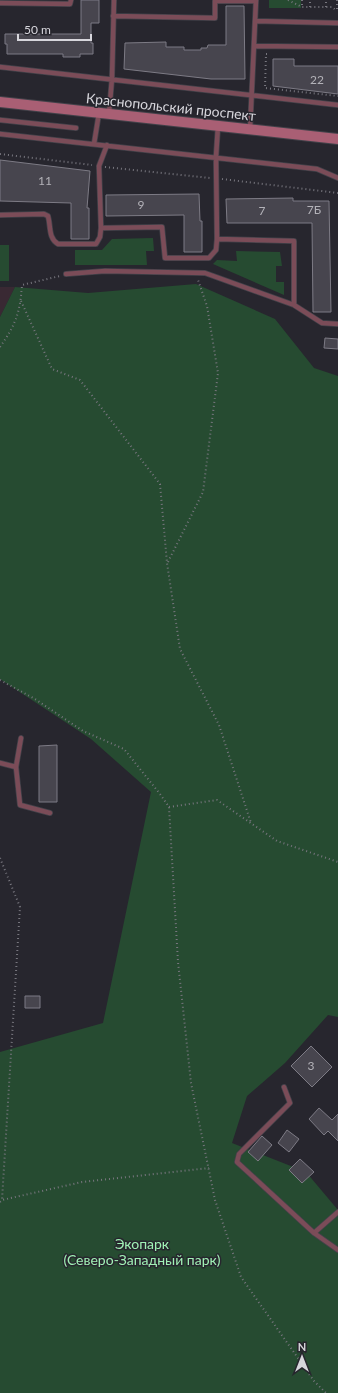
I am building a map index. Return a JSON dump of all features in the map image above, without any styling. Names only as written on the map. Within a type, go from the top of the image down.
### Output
[{"type":"street","name":"Краснопольский проспект","points":[[0,102],[338,139]]},
{"type":"lane","points":[[0,2],[70,4],[71,0]]},
{"type":"lane","points":[[94,144],[104,114],[112,78],[114,0]]},
{"type":"lane","points":[[114,16],[215,18],[215,1],[255,1],[255,46],[250,130]]},
{"type":"lane","points":[[255,21],[338,23]]},
{"type":"lane","points":[[255,46],[338,47]]},
{"type":"lane","points":[[0,67],[112,78],[338,104]]},
{"type":"lane","points":[[0,120],[76,128]]},
{"type":"lane","points":[[101,228],[162,227],[165,258],[209,258],[216,250],[217,240],[216,157],[218,126]]},
{"type":"lane","points":[[0,134],[316,169],[338,178]]},
{"type":"lane","points":[[0,215],[44,214],[48,216],[52,237],[58,244],[96,244],[100,237],[101,228],[99,166],[107,145]]},
{"type":"lane","points":[[217,240],[294,241],[294,305]]},
{"type":"lane","points":[[66,274],[105,271],[205,273],[294,305],[322,324],[338,324]]},
{"type":"lane","points":[[21,738],[16,767],[20,804],[50,813]]},
{"type":"lane","points":[[0,764],[16,767]]},
{"type":"lane","points":[[284,1087],[290,1103],[239,1154],[237,1162],[314,1233],[338,1250]]},
{"type":"lane","points":[[314,1233],[338,1212]]},
{"type":"path","points":[[288,0],[302,7],[332,7],[337,10]]},
{"type":"path","points":[[302,0],[302,7]]},
{"type":"path","points":[[310,0],[310,7]]},
{"type":"path","points":[[326,0],[326,7]]},
{"type":"path","points":[[337,0],[337,10]]},
{"type":"path","points":[[273,54],[266,54],[265,88],[338,96]]},
{"type":"path","points":[[0,154],[338,193]]},
{"type":"path","points":[[167,563],[203,492],[218,374],[207,306],[195,273]]},
{"type":"path","points":[[0,347],[17,318],[21,301],[22,285],[66,274]]},
{"type":"path","points":[[21,301],[52,369],[80,380],[160,484],[167,563],[180,648],[219,725],[251,823]]},
{"type":"path","points":[[0,680],[35,699],[83,731],[124,749],[160,794],[168,807],[178,962],[191,1083],[216,1200],[241,1277],[314,1381],[326,1393]]},
{"type":"path","points":[[168,807],[217,800],[277,841],[338,862]]},
{"type":"path","points":[[0,858],[20,907],[1,1201],[82,1182],[209,1168]]},
{"type":"shaded area","points":[[0,287],[15,287],[0,317]]},
{"type":"green space","points":[[269,0],[301,0],[301,8],[269,8]]},
{"type":"green space","points":[[153,238],[154,251],[146,251],[147,265],[75,265],[75,250],[102,250],[112,239]]},
{"type":"green space","points":[[0,245],[9,245],[9,281],[0,281]]},
{"type":"green space","points":[[236,251],[280,252],[282,266],[276,266],[276,282],[284,282],[284,295],[213,264],[217,260],[237,261]]},
{"type":"green space","name":"Экопарк (Северо-Западный парк)","points":[[196,284],[275,319],[314,368],[338,376],[338,1017],[328,1015],[285,1063],[247,1096],[232,1143],[306,1172],[338,1210],[338,1393],[0,1393],[0,1052],[103,1023],[151,792],[91,739],[0,679],[0,317],[15,287],[88,293]]},
{"type":"building","points":[[81,0],[99,0],[99,23],[91,23],[91,43],[93,43],[93,54],[80,54],[80,57],[63,57],[63,54],[7,54],[5,34],[81,34]]},
{"type":"building","points":[[226,6],[244,6],[245,79],[211,79],[124,69],[125,43],[166,42],[166,47],[184,47],[184,50],[201,50],[201,48],[207,48],[208,45],[226,45]]},
{"type":"building","points":[[273,59],[294,59],[294,66],[338,66],[338,94],[273,86]]},
{"type":"building","points":[[0,160],[90,171],[87,208],[89,208],[89,239],[71,239],[71,203],[0,201]]},
{"type":"building","points":[[199,194],[200,221],[202,221],[202,252],[184,252],[184,215],[106,216],[106,195]]},
{"type":"building","points":[[293,198],[293,201],[329,201],[331,312],[313,312],[312,223],[227,223],[226,199]]},
{"type":"building","points":[[325,338],[338,339],[338,349],[324,348]]},
{"type":"building","points":[[57,745],[57,802],[39,802],[39,746]]},
{"type":"building","points":[[25,996],[40,996],[40,1008],[25,1008]]},
{"type":"building","points":[[311,1046],[332,1067],[312,1087],[291,1066]]},
{"type":"building","points":[[319,1108],[332,1120],[338,1114],[338,1141],[328,1131],[324,1135],[309,1119]]},
{"type":"building","points":[[287,1130],[299,1139],[289,1152],[278,1143]]},
{"type":"building","points":[[262,1136],[272,1145],[258,1161],[248,1152]]},
{"type":"building","points":[[300,1159],[314,1172],[302,1183],[289,1170]]}]
